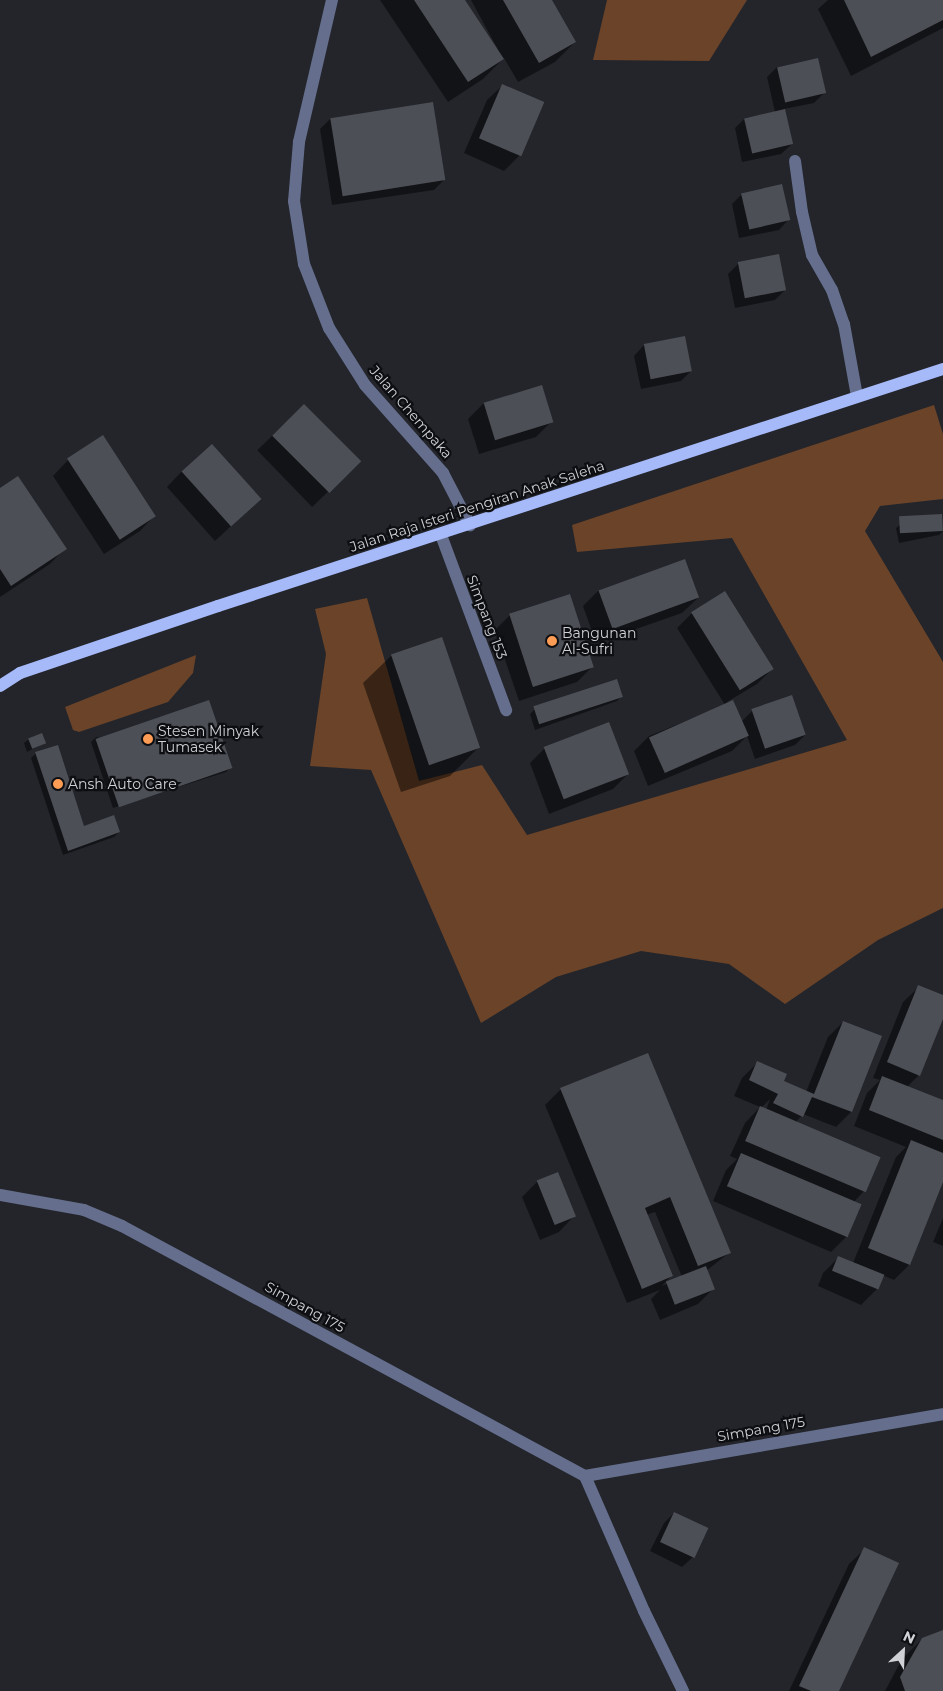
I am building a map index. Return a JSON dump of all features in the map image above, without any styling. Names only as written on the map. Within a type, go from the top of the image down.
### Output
[{"type":"main road","name":"Jalan Raja Isteri Pengiran Anak Saleha","points":[[0,686],[20,673],[943,369]]},
{"type":"main road","name":"Jalan Raja Isteri Pengiran Anak Saleha","points":[[0,674],[20,673]]},
{"type":"street","name":"Jalan Chempaka","points":[[332,0],[299,142],[294,200],[304,264],[334,336],[365,385],[443,473],[470,525]]},
{"type":"street","points":[[795,161],[802,212],[812,255],[832,290],[844,324],[858,396]]},
{"type":"street","name":"Simpang 153","points":[[440,535],[506,710]]},
{"type":"street","name":"Simpang 175","points":[[0,1195],[84,1210],[122,1226],[585,1476],[943,1414]]},
{"type":"street","points":[[585,1476],[683,1691]]},
{"type":"shaded area","points":[[607,0],[747,0],[709,61],[593,60]]},
{"type":"shaded area","points":[[934,405],[943,434],[943,499],[880,506],[865,531],[943,662],[943,908],[878,940],[785,1004],[729,964],[641,951],[556,977],[481,1023],[371,770],[310,766],[326,654],[315,609],[367,598],[419,781],[482,765],[527,835],[847,740],[732,538],[577,552],[572,525]]},
{"type":"shaded area","points":[[196,655],[193,673],[168,702],[79,732],[73,730],[65,707]]},
{"type":"building","points":[[414,0],[465,0],[504,59],[468,82]]},
{"type":"building","points":[[503,0],[552,0],[576,42],[539,63]]},
{"type":"building","points":[[844,0],[943,0],[943,20],[871,57]]},
{"type":"building","points":[[818,58],[826,93],[785,103],[777,67]]},
{"type":"building","points":[[502,84],[544,102],[521,156],[479,138]]},
{"type":"building","points":[[433,102],[445,180],[343,196],[330,118]]},
{"type":"building","points":[[785,109],[793,144],[752,154],[744,118]]},
{"type":"building","points":[[782,184],[790,220],[749,229],[741,193]]},
{"type":"building","points":[[779,254],[786,290],[745,298],[738,262]]},
{"type":"building","points":[[685,336],[692,371],[651,379],[644,344]]},
{"type":"building","points":[[542,385],[553,422],[495,440],[484,403]]},
{"type":"building","points":[[304,404],[361,461],[329,493],[272,436]]},
{"type":"building","points":[[103,435],[156,516],[120,540],[67,458]]},
{"type":"building","points":[[212,444],[262,499],[231,526],[182,471]]},
{"type":"building","points":[[18,476],[67,549],[11,586],[0,569],[0,488]]},
{"type":"building","points":[[942,514],[943,531],[900,533],[899,516]]},
{"type":"building","points":[[685,559],[699,598],[613,629],[599,590]]},
{"type":"building","points":[[725,591],[774,669],[740,690],[691,612]]},
{"type":"building","name":"Bangunan Al-Sufri","points":[[570,594],[594,667],[533,687],[509,614]]},
{"type":"building","points":[[442,637],[480,748],[429,765],[391,655]]},
{"type":"building","points":[[617,679],[623,697],[539,724],[533,706]]},
{"type":"building","points":[[792,695],[806,735],[765,749],[751,709]]},
{"type":"building","points":[[209,700],[232,768],[119,807],[96,739]]},
{"type":"building","points":[[733,700],[749,736],[665,773],[649,737]]},
{"type":"building","points":[[609,722],[629,774],[564,799],[544,747]]},
{"type":"building","points":[[42,733],[46,743],[32,749],[28,739]]},
{"type":"building","name":"Ansh Auto Care","points":[[58,745],[84,826],[114,815],[120,832],[68,851],[35,752]]},
{"type":"building","points":[[918,985],[943,995],[943,1019],[920,1076],[887,1062]]},
{"type":"building","points":[[843,1021],[882,1036],[852,1112],[812,1097],[803,1117],[773,1103],[778,1094],[749,1080],[757,1061],[787,1074],[784,1081],[814,1094]]},
{"type":"building","points":[[648,1053],[731,1253],[698,1266],[670,1197],[645,1208],[673,1276],[642,1289],[560,1088]]},
{"type":"building","points":[[882,1076],[943,1100],[943,1140],[869,1110]]},
{"type":"building","points":[[760,1106],[881,1157],[866,1192],[745,1141]]},
{"type":"building","points":[[911,1140],[943,1153],[943,1182],[910,1265],[868,1248]]},
{"type":"building","points":[[741,1153],[862,1204],[848,1237],[727,1186]]},
{"type":"building","points":[[558,1172],[576,1217],[555,1225],[537,1181]]},
{"type":"building","points":[[838,1256],[884,1275],[878,1290],[832,1271]]},
{"type":"building","points":[[706,1266],[715,1289],[675,1305],[666,1281]]},
{"type":"building","points":[[674,1512],[708,1528],[694,1558],[660,1542]]},
{"type":"building","points":[[864,1547],[899,1563],[839,1691],[811,1691],[799,1686]]},
{"type":"building","points":[[943,1630],[943,1691],[905,1691],[900,1677],[922,1638]]},
{"type":"place","name":"Bangunan Al-Sufri","points":[[552,641]]},
{"type":"place","name":"Stesen Minyak Tumasek","points":[[148,739]]},
{"type":"place","name":"Ansh Auto Care","points":[[58,784]]}]
